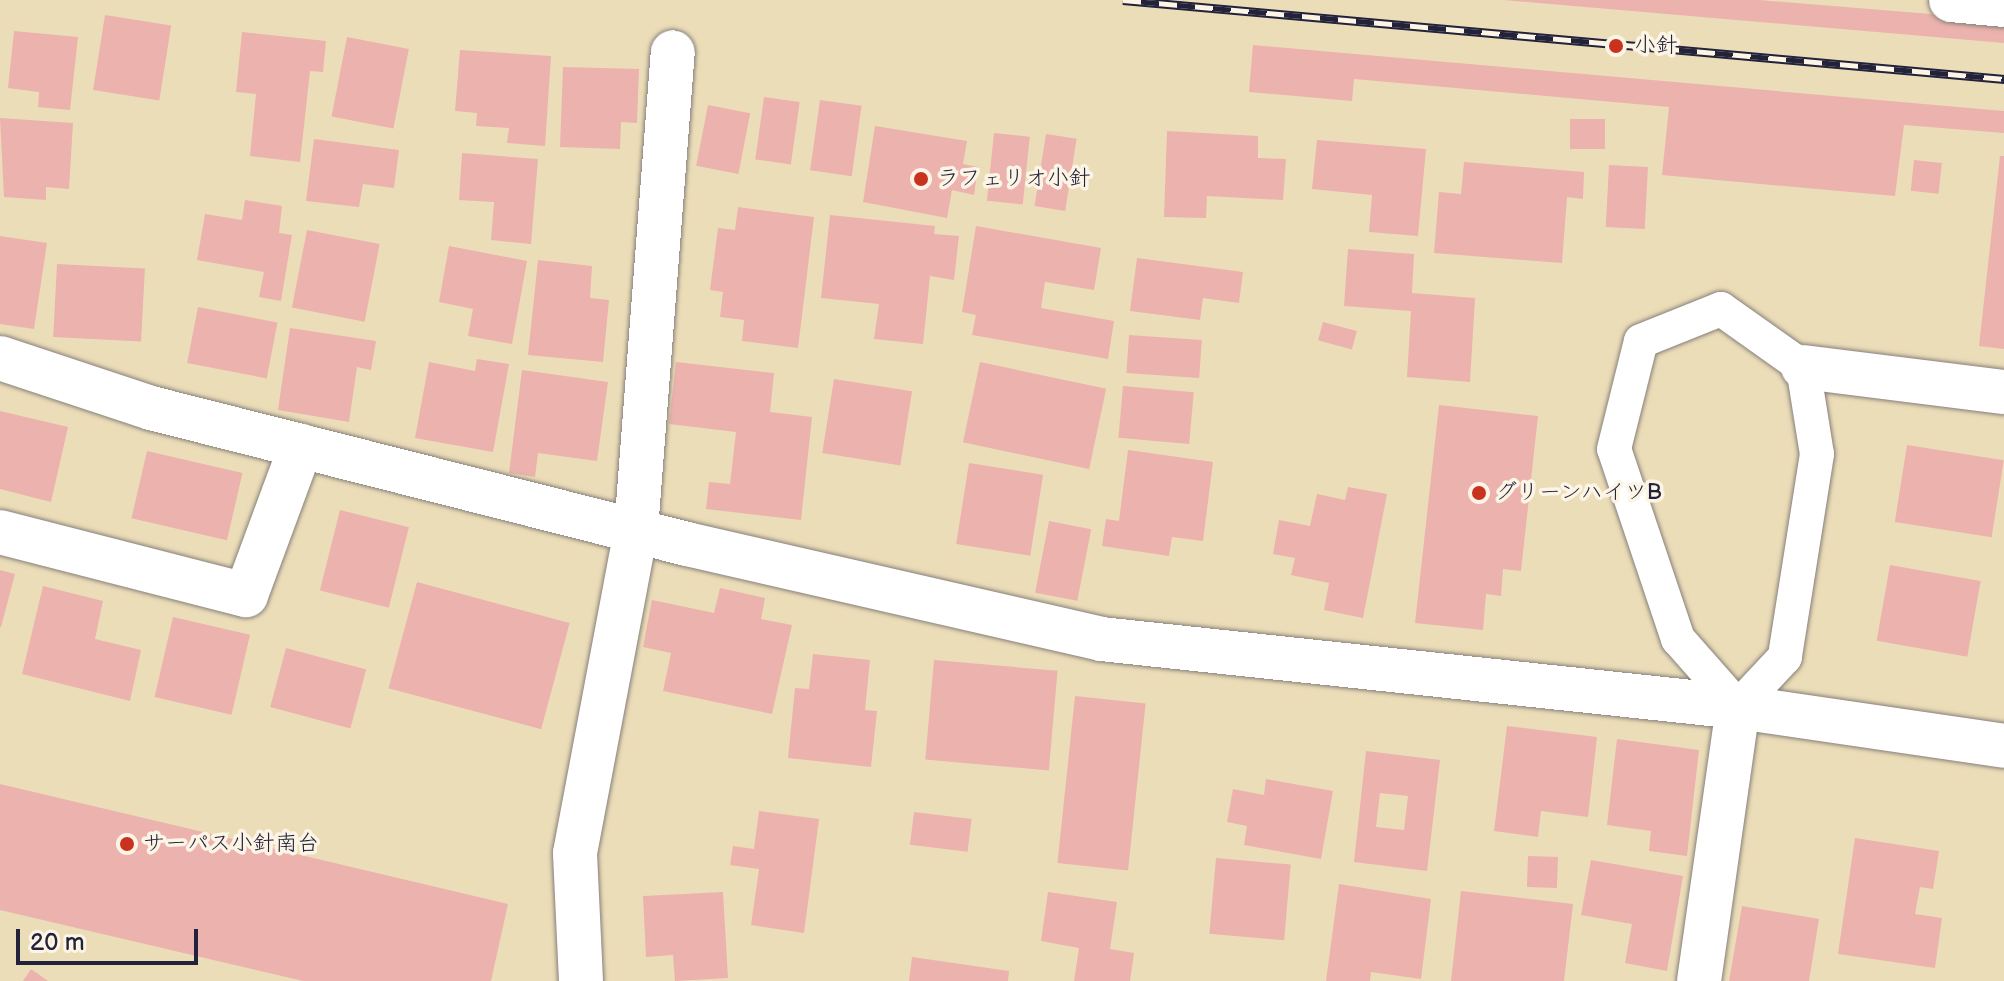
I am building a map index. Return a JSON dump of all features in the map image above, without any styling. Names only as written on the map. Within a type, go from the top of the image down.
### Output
[{"type":"street","points":[[1951,0],[2004,5]]},
{"type":"street","points":[[581,981],[575,853],[636,530],[673,52]]},
{"type":"street","points":[[0,358],[151,408],[636,530],[1101,639],[1738,707],[2004,746]]},
{"type":"street","points":[[1803,367],[2004,392]]},
{"type":"street","points":[[0,532],[246,595],[301,446]]},
{"type":"street","points":[[1699,981],[1738,707]]},
{"type":"lane","points":[[1721,309],[1803,367],[1817,454],[1785,657],[1738,707],[1678,639],[1614,449],[1641,341],[1721,309]]},
{"type":"building","points":[[1503,0],[1759,0],[2004,20],[2004,43]]},
{"type":"building","points":[[105,15],[171,25],[159,101],[93,90]]},
{"type":"building","points":[[14,31],[78,37],[70,110],[38,107],[39,92],[8,88]]},
{"type":"building","points":[[242,32],[326,41],[323,72],[310,71],[300,162],[250,156],[256,94],[236,92]]},
{"type":"building","points":[[347,37],[409,49],[393,129],[332,117]]},
{"type":"building","points":[[1253,45],[2004,111],[2004,133],[1904,125],[1895,196],[1662,175],[1669,107],[1354,79],[1352,101],[1249,92]]},
{"type":"building","points":[[460,50],[551,56],[545,146],[507,143],[509,128],[476,126],[477,113],[455,111]]},
{"type":"building","points":[[563,67],[639,69],[637,123],[621,122],[620,149],[560,147]]},
{"type":"building","points":[[764,97],[800,102],[791,164],[755,159]]},
{"type":"building","points":[[820,100],[862,106],[852,176],[810,170]]},
{"type":"building","points":[[708,105],[750,113],[738,174],[696,166]]},
{"type":"building","points":[[0,118],[73,123],[69,189],[46,187],[46,200],[4,197]]},
{"type":"building","points":[[1570,119],[1605,119],[1605,149],[1570,149]]},
{"type":"building","name":"ラフェリオ小針","points":[[875,126],[967,141],[963,164],[978,167],[974,195],[952,190],[947,218],[863,202]]},
{"type":"building","points":[[1167,131],[1258,136],[1258,158],[1286,159],[1283,200],[1207,196],[1206,218],[1164,217]]},
{"type":"building","points":[[994,133],[1030,137],[1023,204],[987,201]]},
{"type":"building","points":[[1046,134],[1077,139],[1065,211],[1035,206]]},
{"type":"building","points":[[314,139],[399,150],[394,188],[363,184],[359,207],[306,201]]},
{"type":"building","points":[[1317,140],[1426,149],[1418,236],[1369,232],[1372,195],[1312,189]]},
{"type":"building","points":[[462,153],[538,159],[531,244],[491,240],[494,202],[459,200]]},
{"type":"building","points":[[2000,156],[2004,156],[2004,349],[1979,346]]},
{"type":"building","points":[[1914,160],[1942,163],[1939,194],[1911,191]]},
{"type":"building","points":[[1464,162],[1584,172],[1583,199],[1567,197],[1562,263],[1434,253],[1439,192],[1461,194]]},
{"type":"building","points":[[1609,165],[1648,167],[1645,229],[1606,227]]},
{"type":"building","points":[[245,200],[282,206],[279,233],[292,235],[281,301],[259,297],[264,272],[197,260],[205,214],[242,220]]},
{"type":"building","points":[[738,207],[814,217],[798,348],[742,341],[744,320],[720,317],[723,292],[710,290],[718,228],[735,230]]},
{"type":"building","points":[[830,215],[935,226],[934,234],[959,236],[954,280],[930,276],[923,344],[874,339],[879,304],[821,298]]},
{"type":"building","points":[[976,226],[1101,248],[1094,290],[1045,282],[1041,308],[1114,321],[1108,359],[972,335],[976,315],[962,312]]},
{"type":"building","points":[[307,230],[380,244],[365,322],[292,308]]},
{"type":"building","points":[[0,236],[47,243],[34,329],[0,324]]},
{"type":"building","points":[[449,246],[527,261],[512,344],[468,336],[473,309],[439,302]]},
{"type":"building","points":[[1348,249],[1414,254],[1412,293],[1475,298],[1470,382],[1407,377],[1411,311],[1344,306]]},
{"type":"building","points":[[1137,258],[1243,272],[1239,303],[1203,298],[1200,320],[1130,311]]},
{"type":"building","points":[[538,260],[592,266],[590,298],[609,300],[603,362],[528,355]]},
{"type":"building","points":[[57,264],[145,269],[141,342],[53,337]]},
{"type":"building","points":[[198,307],[278,322],[267,378],[187,363]]},
{"type":"building","points":[[1323,322],[1357,331],[1352,349],[1318,340]]},
{"type":"building","points":[[290,328],[376,341],[371,370],[357,367],[349,422],[278,410]]},
{"type":"building","points":[[1129,335],[1202,340],[1199,378],[1126,373]]},
{"type":"building","points":[[477,359],[509,364],[493,452],[415,438],[429,362],[475,371]]},
{"type":"building","points":[[676,362],[774,373],[770,412],[812,417],[801,520],[706,509],[709,482],[730,484],[736,432],[669,424]]},
{"type":"building","points":[[980,362],[1106,389],[1089,469],[963,442]]},
{"type":"building","points":[[522,370],[608,382],[597,461],[538,453],[535,477],[509,473]]},
{"type":"building","points":[[834,379],[912,391],[900,465],[822,453]]},
{"type":"building","points":[[1123,386],[1194,392],[1189,444],[1118,438]]},
{"type":"building","name":"グリーンハイツB","points":[[1439,405],[1538,416],[1521,571],[1503,569],[1501,596],[1486,594],[1483,630],[1415,623]]},
{"type":"building","points":[[0,411],[68,427],[51,502],[0,489]]},
{"type":"building","points":[[1907,445],[2004,460],[1992,537],[1895,522]]},
{"type":"building","points":[[1128,450],[1213,462],[1203,541],[1172,537],[1169,556],[1102,546],[1106,519],[1119,521]]},
{"type":"building","points":[[147,451],[242,473],[227,540],[131,518]]},
{"type":"building","points":[[969,463],[1043,475],[1030,556],[956,544]]},
{"type":"building","points":[[1348,487],[1387,494],[1363,618],[1324,610],[1329,583],[1291,575],[1295,558],[1273,554],[1279,520],[1310,526],[1317,494],[1345,500]]},
{"type":"building","points":[[340,510],[409,527],[389,608],[320,591]]},
{"type":"building","points":[[1049,521],[1091,529],[1077,601],[1035,593]]},
{"type":"building","points":[[1890,565],[1981,581],[1967,657],[1877,641]]},
{"type":"building","points":[[0,570],[15,574],[1,627],[0,627]]},
{"type":"building","points":[[417,582],[570,623],[541,729],[389,688]]},
{"type":"building","points":[[43,586],[103,601],[95,639],[141,650],[130,701],[22,674]]},
{"type":"building","points":[[720,588],[765,598],[761,619],[792,625],[772,714],[663,691],[671,653],[643,647],[652,600],[714,613]]},
{"type":"building","points":[[173,617],[250,635],[232,715],[155,697]]},
{"type":"building","points":[[286,648],[366,669],[350,728],[270,707]]},
{"type":"building","points":[[813,654],[870,660],[865,710],[877,711],[871,767],[788,758],[795,688],[809,689]]},
{"type":"building","points":[[934,660],[1058,671],[1049,770],[925,760]]},
{"type":"building","points":[[1075,696],[1146,703],[1128,871],[1057,863]]},
{"type":"building","points":[[1507,726],[1597,737],[1588,817],[1541,811],[1538,837],[1494,831]]},
{"type":"building","points":[[1617,739],[1699,750],[1687,856],[1649,851],[1651,831],[1607,825]]},
{"type":"building","points":[[1366,751],[1440,760],[1427,871],[1354,862]],"holes":[[[1380,793],[1408,796],[1404,830],[1376,827]]]},
{"type":"building","points":[[1266,779],[1333,791],[1321,859],[1244,845],[1247,826],[1227,822],[1233,789],[1264,795]]},
{"type":"building","name":"サーパス小針南台","points":[[0,784],[508,904],[491,981],[303,981],[0,910]]},
{"type":"building","points":[[759,811],[819,819],[804,933],[751,925],[759,869],[730,865],[733,846],[754,849]]},
{"type":"building","points":[[914,812],[972,819],[968,852],[910,845]]},
{"type":"building","points":[[1855,838],[1939,851],[1933,889],[1920,887],[1915,914],[1942,918],[1935,968],[1838,954]]},
{"type":"building","points":[[1528,856],[1558,857],[1557,888],[1527,887]]},
{"type":"building","points":[[1216,858],[1291,865],[1284,940],[1209,934]]},
{"type":"building","points":[[1591,860],[1683,876],[1667,971],[1625,963],[1632,924],[1581,915]]},
{"type":"building","points":[[1339,884],[1431,899],[1421,979],[1371,972],[1370,981],[1326,981]]},
{"type":"building","points":[[1461,891],[1573,904],[1564,981],[1451,981]]},
{"type":"building","points":[[723,892],[728,978],[675,981],[673,955],[646,957],[643,896]]},
{"type":"building","points":[[1048,892],[1117,902],[1110,949],[1134,953],[1130,981],[1074,981],[1079,948],[1041,941]]},
{"type":"building","points":[[1742,906],[1819,919],[1809,981],[1729,981]]},
{"type":"building","points":[[912,957],[1009,971],[1008,981],[909,981]]},
{"type":"building","points":[[31,969],[48,981],[23,981]]},
{"type":"railway","points":[[1123,0],[2004,79]]},
{"type":"place","name":"小針","points":[[1616,46]]},
{"type":"place","name":"ラフェリオ小針","points":[[921,179]]},
{"type":"place","name":"グリーンハイツB","points":[[1479,493]]},
{"type":"place","name":"サーパス小針南台","points":[[127,844]]}]
